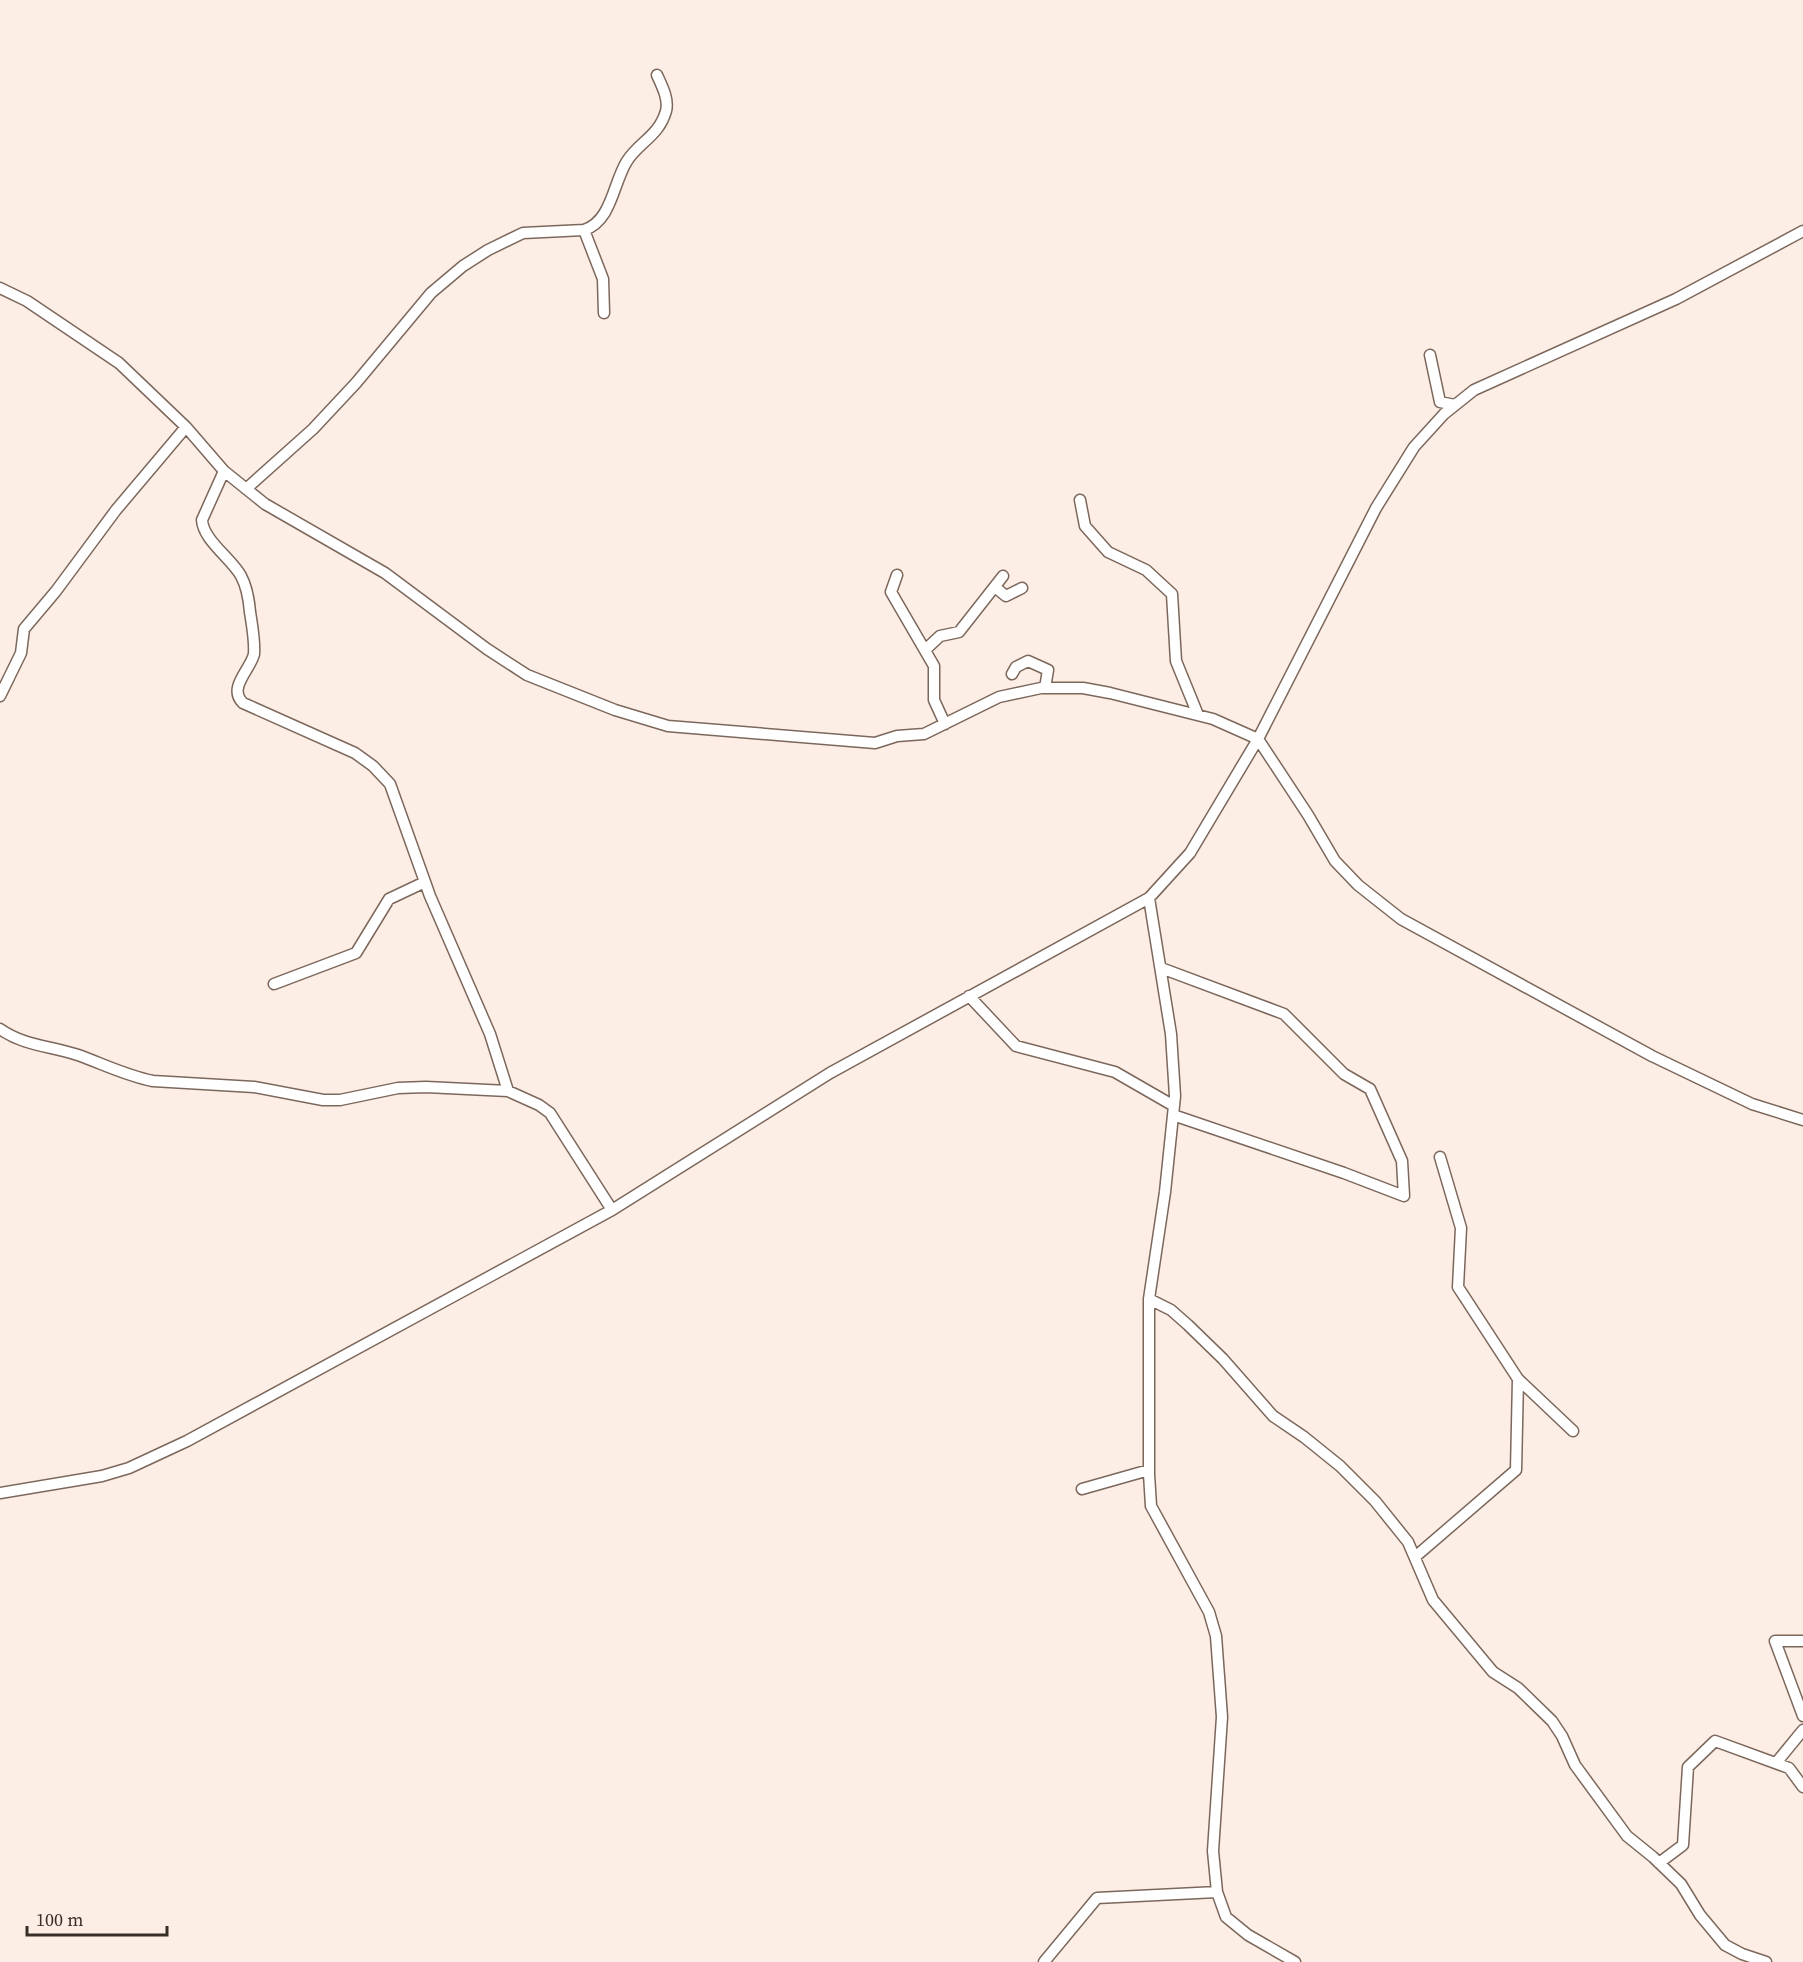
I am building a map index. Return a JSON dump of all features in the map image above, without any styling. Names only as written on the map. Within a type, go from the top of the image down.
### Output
[{"type":"street","points":[[246,489],[313,429],[356,383],[431,293],[464,266],[488,250],[523,233],[584,230],[592,227],[605,213],[627,161],[652,136],[661,123],[667,108],[666,95],[657,75]]},
{"type":"street","points":[[584,230],[603,279],[604,313]]},
{"type":"street","points":[[0,1493],[102,1476],[129,1468],[188,1441],[612,1210],[830,1073],[1149,898],[1190,853],[1258,739],[1376,508],[1414,447],[1444,414],[1474,390],[1676,299],[1803,231]]},
{"type":"street","points":[[0,288],[27,301],[119,363],[186,427],[224,471],[265,504],[386,573],[487,649],[526,675],[615,710],[668,726],[874,743],[897,736],[924,734],[999,697],[1045,688],[1083,688],[1213,719],[1258,739],[1294,792],[1335,861],[1358,885],[1401,919],[1652,1056],[1752,1104],[1803,1120]]},
{"type":"street","points":[[1430,355],[1440,402],[1455,405]]},
{"type":"street","points":[[0,696],[21,653],[24,629],[56,591],[116,510],[186,427]]},
{"type":"street","points":[[224,471],[202,520],[202,526],[242,577],[249,600],[254,650],[252,662],[242,677],[237,693],[238,698],[243,703],[287,724],[355,753],[374,766],[390,784],[424,882],[490,1034],[508,1091]]},
{"type":"street","points":[[1080,500],[1085,526],[1108,552],[1146,570],[1172,594],[1176,661],[1198,715]]},
{"type":"street","points":[[897,575],[891,592],[934,666],[934,700],[945,724]]},
{"type":"street","points":[[925,650],[940,636],[959,632],[996,588],[1003,576]]},
{"type":"street","points":[[996,588],[1006,596],[1022,588]]},
{"type":"street","points":[[1012,674],[1016,667],[1028,661],[1048,670],[1045,688]]},
{"type":"street","points":[[274,984],[356,953],[389,899],[424,882]]},
{"type":"street","points":[[1149,898],[1171,1034],[1175,1096],[1165,1192],[1149,1299],[1151,1506],[1209,1612],[1216,1636],[1222,1717],[1213,1851],[1217,1892],[1226,1917],[1248,1935],[1295,1962]]},
{"type":"street","points":[[969,996],[1017,1046],[1115,1072],[1173,1111],[1404,1196],[1402,1161],[1370,1089],[1344,1074],[1284,1014],[1161,968]]},
{"type":"street","points":[[0,1029],[27,1043],[78,1055],[137,1078],[153,1081],[254,1087],[332,1100],[398,1088],[508,1091],[539,1105],[550,1113],[612,1210]]},
{"type":"street","points":[[1440,1158],[1461,1228],[1458,1287],[1518,1379],[1573,1431]]},
{"type":"street","points":[[1149,1299],[1171,1310],[1188,1325],[1274,1416],[1340,1466],[1375,1501],[1408,1542],[1433,1600],[1493,1672],[1518,1688],[1552,1721],[1563,1736],[1575,1765],[1627,1836],[1681,1884],[1700,1915],[1725,1945],[1742,1954],[1766,1962]]},
{"type":"street","points":[[1415,1557],[1516,1470],[1518,1379]]},
{"type":"street","points":[[1082,1489],[1149,1470]]},
{"type":"street","points":[[1803,1641],[1775,1641],[1803,1716]]},
{"type":"street","points":[[1776,1763],[1803,1730]]},
{"type":"street","points":[[1659,1863],[1683,1845],[1688,1767],[1715,1741],[1789,1768],[1803,1787]]},
{"type":"street","points":[[1044,1962],[1097,1898],[1217,1892]]}]
